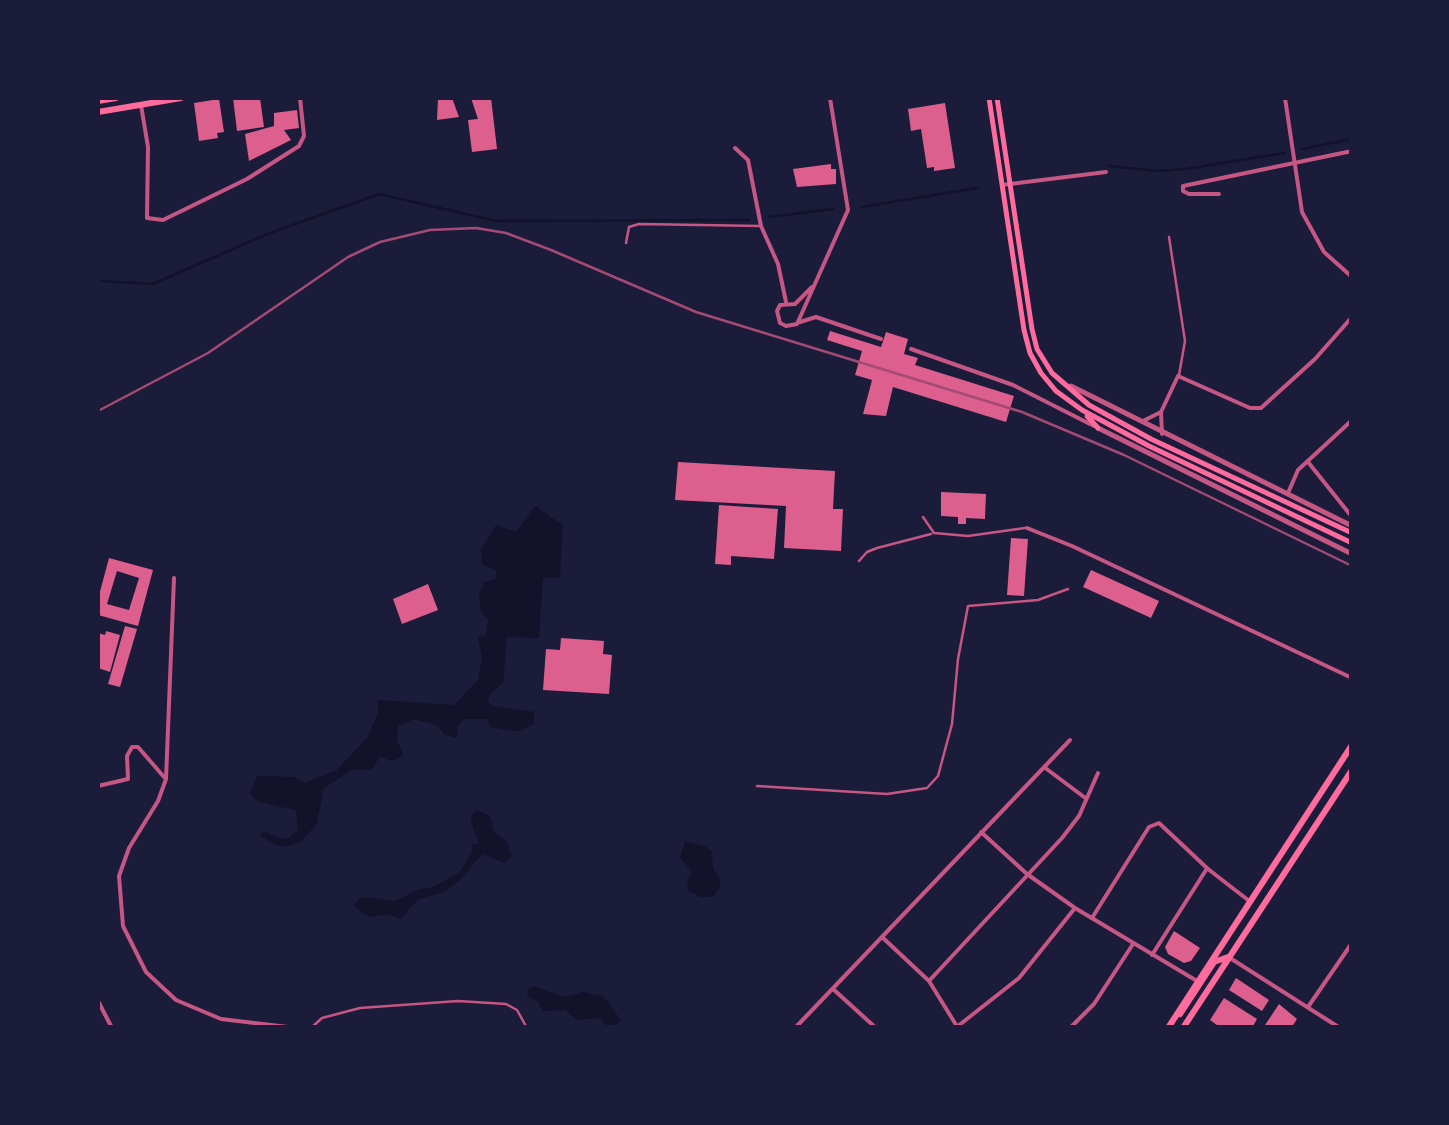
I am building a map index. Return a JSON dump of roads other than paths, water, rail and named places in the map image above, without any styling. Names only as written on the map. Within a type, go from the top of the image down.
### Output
[{"type":"main road","points":[[98,101],[111,98]]},
{"type":"main road","points":[[98,112],[181,98]]},
{"type":"main road","points":[[989,98],[1032,329],[1044,362],[1089,405],[1151,438],[1352,530]]},
{"type":"main road","points":[[997,98],[1030,353],[1056,390],[1098,428]]},
{"type":"main road","points":[[1082,410],[1350,549]]},
{"type":"main road","points":[[1169,1028],[1248,900],[1352,745]]},
{"type":"main road","points":[[1184,1028],[1352,770]]},
{"type":"main road","points":[[1169,1028],[1214,962],[1228,957]]},
{"type":"street","points":[[141,105],[148,147],[146,218],[163,220],[247,179],[299,146],[304,136],[300,98]]},
{"type":"street","points":[[797,324],[848,210],[830,98]]},
{"type":"street","points":[[1284,98],[1302,212],[1324,252],[1352,277]]},
{"type":"street","points":[[98,112],[98,218]]},
{"type":"street","points":[[736,148],[748,160],[762,226],[778,264],[784,303],[777,311],[780,322],[786,326],[816,317],[880,339]]},
{"type":"street","points":[[1219,194],[1189,194],[1183,186],[1352,151]]},
{"type":"street","points":[[1006,185],[1106,172]]},
{"type":"street","points":[[784,303],[795,304],[812,287]]},
{"type":"street","points":[[1162,434],[1161,412],[1178,376],[1250,408],[1261,408],[1315,360],[1352,317]]},
{"type":"street","points":[[910,349],[1013,385],[1350,549]]},
{"type":"street","points":[[1063,384],[1352,530]]},
{"type":"street","points":[[1139,422],[1161,412]]},
{"type":"street","points":[[1287,494],[1298,470],[1350,422]]},
{"type":"street","points":[[1308,460],[1352,517]]},
{"type":"street","points":[[1027,528],[1352,678]]},
{"type":"street","points":[[174,578],[166,779],[119,876],[119,908],[128,940],[146,972],[176,1000],[220,1019],[296,1028]]},
{"type":"street","points":[[795,1028],[1070,740]]},
{"type":"street","points":[[98,786],[128,779],[127,756],[132,747],[138,746],[166,779]]},
{"type":"street","points":[[1044,767],[1086,798]]},
{"type":"street","points":[[929,981],[1062,838],[1078,816],[1098,774]]},
{"type":"street","points":[[1092,918],[1149,826],[1159,823],[1248,900]]},
{"type":"street","points":[[981,832],[1026,874],[1075,908],[1196,981]]},
{"type":"street","points":[[1152,954],[1208,869]]},
{"type":"street","points":[[882,937],[929,981],[958,1027],[1019,978],[1075,908]]},
{"type":"street","points":[[1308,1006],[1352,943]]},
{"type":"street","points":[[1070,1028],[1103,992],[1134,944]]},
{"type":"street","points":[[1228,957],[1340,1028]]},
{"type":"street","points":[[833,989],[876,1028]]},
{"type":"street","points":[[98,1001],[112,1028]]},
{"type":"lane","points":[[626,243],[629,227],[638,224],[762,226]]},
{"type":"lane","points":[[1169,237],[1186,341],[1178,376]]},
{"type":"lane","points":[[922,518],[934,533]]},
{"type":"lane","points":[[860,561],[867,552],[934,533],[968,536],[1027,528]]},
{"type":"lane","points":[[757,786],[888,794],[927,788],[938,776],[952,724],[968,606],[1038,600],[1068,588]]},
{"type":"lane","points":[[311,1028],[322,1018],[360,1008],[476,1001],[506,1004],[517,1010],[528,1028]]},
{"type":"waterway","points":[[1302,149],[1352,139]]},
{"type":"waterway","points":[[1109,166],[1159,171],[1285,153]]},
{"type":"waterway","points":[[861,207],[978,188]]},
{"type":"waterway","points":[[98,281],[153,284],[265,235],[379,194],[496,221],[749,220]]},
{"type":"waterway","points":[[770,217],[833,209]]},
{"type":"railway","points":[[98,411],[208,353],[348,257],[380,242],[430,230],[476,228],[506,233],[551,250],[696,312],[1022,412],[1124,455],[1352,566]]}]
